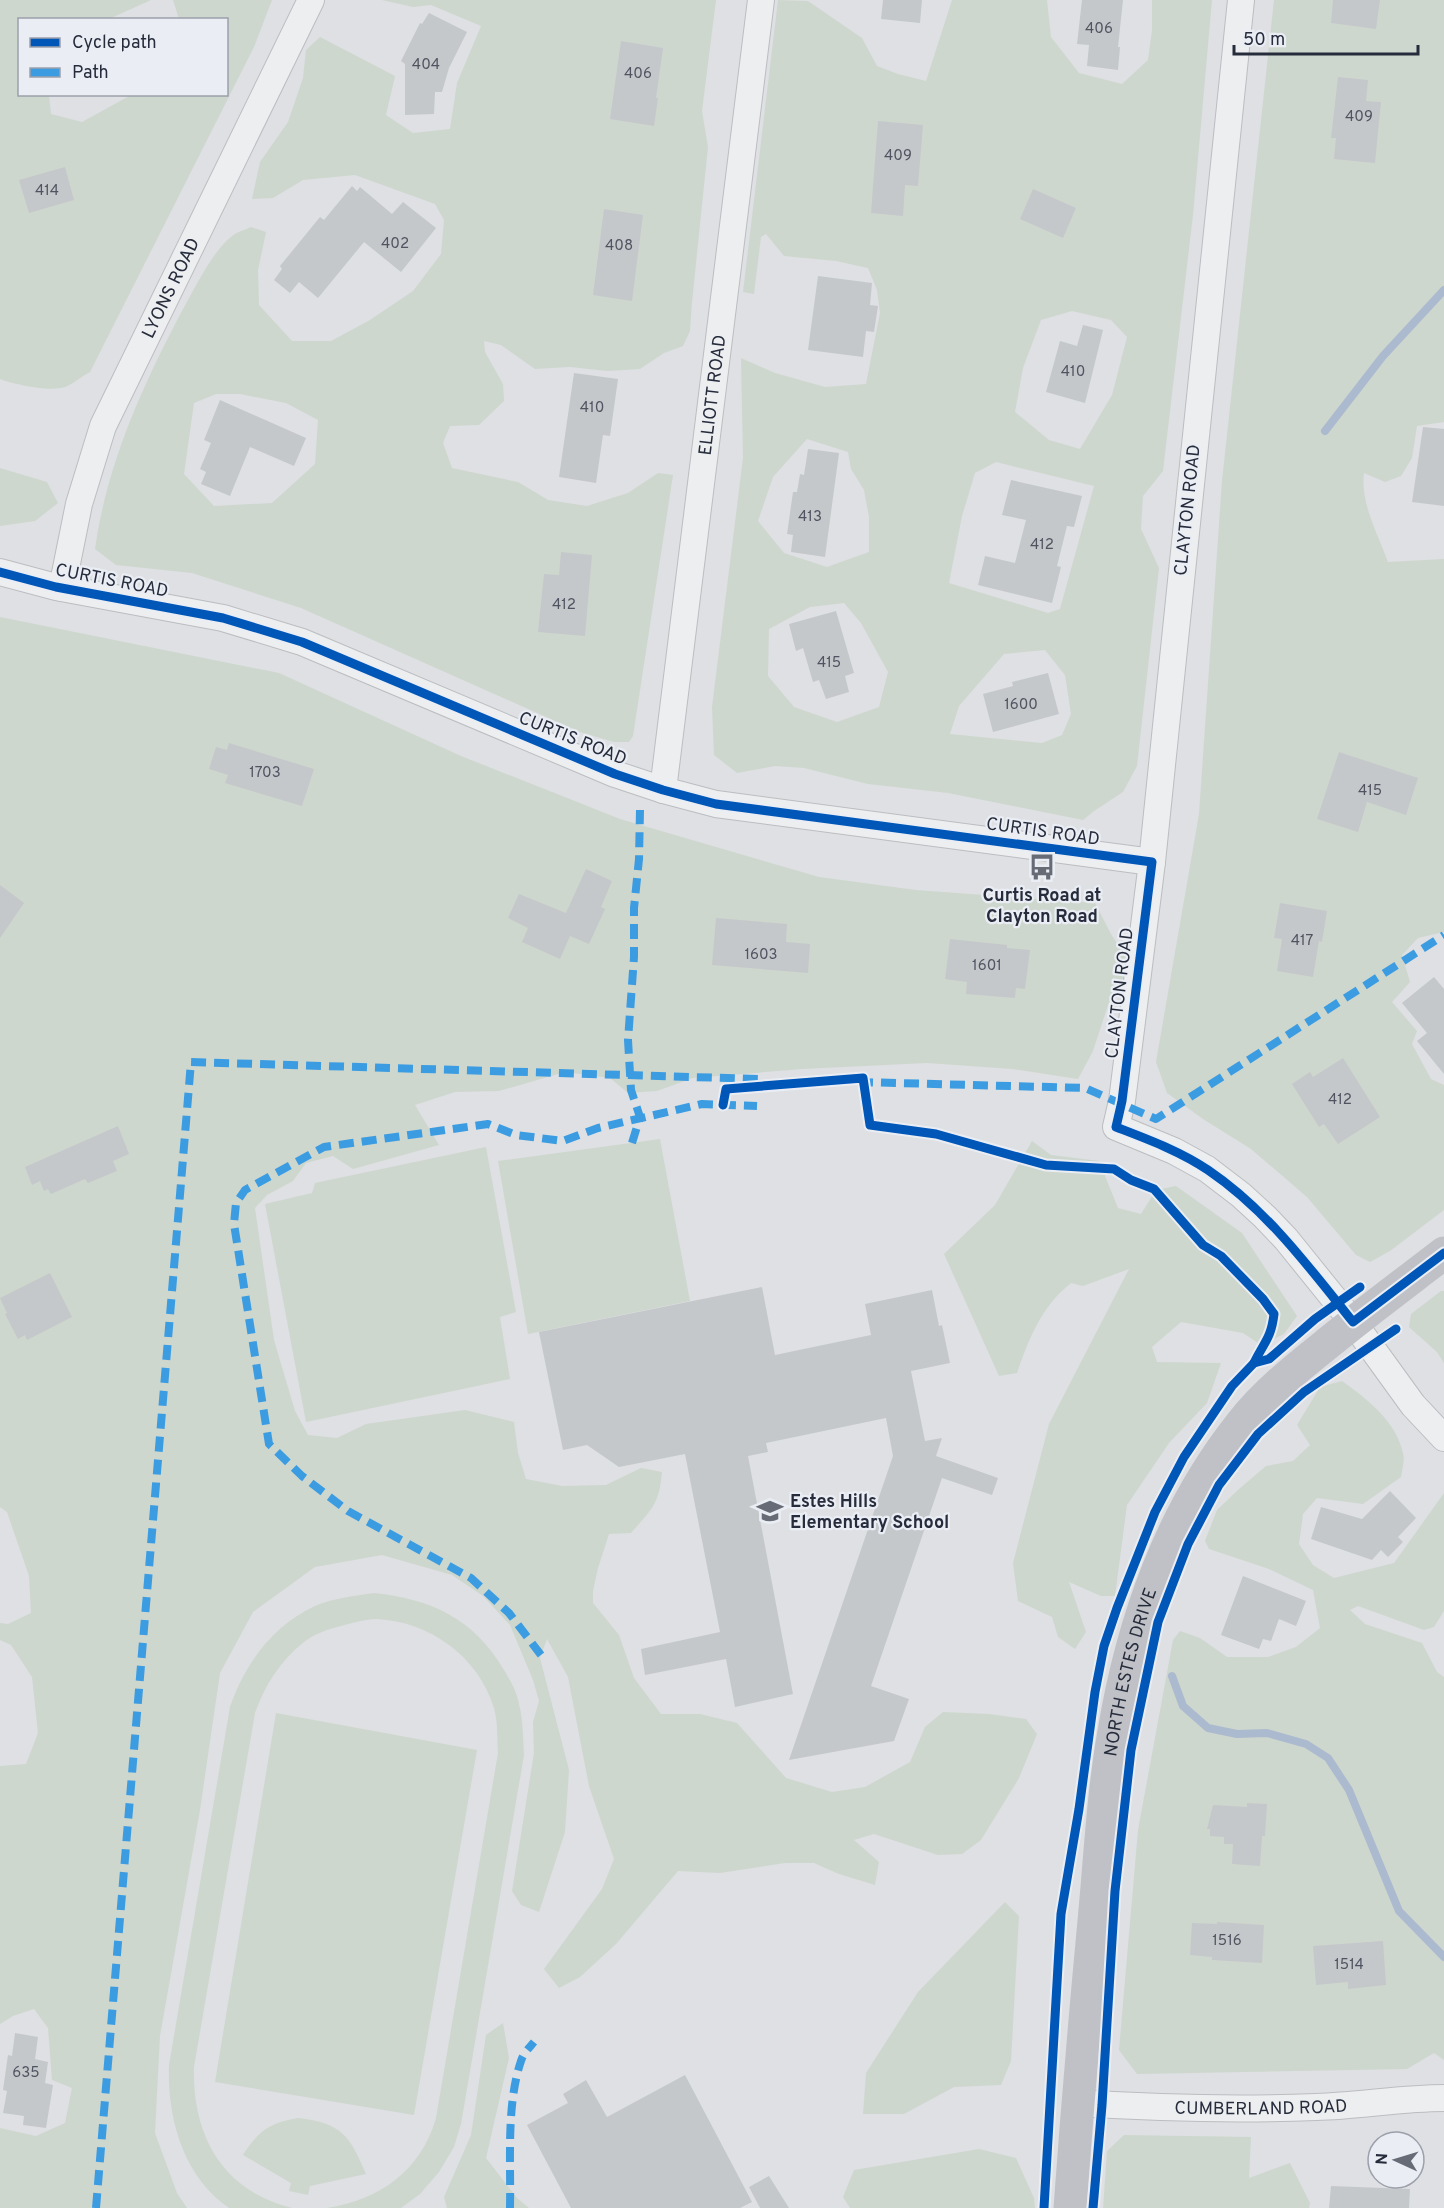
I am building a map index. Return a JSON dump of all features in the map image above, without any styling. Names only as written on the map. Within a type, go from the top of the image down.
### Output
[{"type":"main road","name":"NORTH ESTES DRIVE","points":[[1070,2208],[1077,2103],[1104,1810],[1114,1732],[1126,1673],[1145,1607],[1170,1540],[1206,1470],[1242,1422],[1302,1364],[1444,1253]]},
{"type":"street","name":"LYONS ROAD","points":[[62,588],[79,504],[104,426],[311,0]]},
{"type":"street","name":"ELLIOTT ROAD","points":[[663,790],[761,0]]},
{"type":"street","name":"CLAYTON ROAD","points":[[1241,0],[1152,862],[1122,1101],[1116,1127],[1174,1151],[1198,1164],[1241,1195],[1286,1239],[1353,1322]]},
{"type":"street","name":"CURTIS ROAD","points":[[0,572],[62,588],[222,618],[302,642],[615,774],[716,804],[1152,862]]},
{"type":"street","points":[[1353,1322],[1413,1405],[1444,1438]]},
{"type":"street","name":"CUMBERLAND ROAD","points":[[1077,2103],[1199,2109],[1317,2108],[1414,2098],[1444,2098]]},
{"type":"shaded area","points":[[0,0],[151,0],[111,18],[18,18],[18,96],[49,96],[51,114],[82,122],[129,96],[228,96],[228,18],[179,18],[173,0],[272,0],[254,47],[90,372],[68,386],[50,389],[0,379]]},
{"type":"shaded area","points":[[382,0],[716,0],[702,111],[708,147],[690,331],[683,346],[664,353],[640,369],[607,371],[570,367],[535,369],[501,345],[484,341],[485,352],[503,384],[504,401],[479,425],[450,426],[443,443],[452,468],[518,482],[548,500],[587,506],[628,493],[658,473],[673,475],[633,736],[629,742],[614,742],[580,732],[301,608],[192,573],[116,565],[95,549],[108,486],[128,425],[154,366],[198,281],[217,252],[231,237],[251,227],[266,232],[258,270],[259,305],[292,341],[331,341],[370,320],[413,291],[441,254],[444,220],[435,204],[355,175],[303,180],[273,198],[252,199],[260,162],[288,122],[303,78],[306,50],[320,37],[395,76],[386,115],[413,133],[450,129],[457,83],[481,26],[431,5],[413,7]],"holes":[[[216,394],[240,394],[286,403],[318,420],[315,464],[272,503],[214,506],[184,474],[194,403]]]},
{"type":"shaded area","points":[[778,0],[808,1],[862,38],[877,66],[926,81],[952,0],[1047,0],[1051,37],[1079,73],[1122,84],[1148,60],[1152,30],[1152,0],[1212,0],[1193,215],[1163,471],[1143,496],[1141,529],[1159,568],[1137,766],[1123,792],[1083,820],[948,793],[868,784],[804,768],[775,766],[737,773],[714,755],[712,707],[743,458],[741,358],[775,373],[825,387],[866,384],[880,313],[877,290],[868,268],[836,261],[784,256],[766,234],[761,237],[754,294],[743,292]],"holes":[[[1072,311],[1111,320],[1127,337],[1112,395],[1080,449],[1049,440],[1015,412],[1023,368],[1041,320]],[[807,439],[848,452],[851,469],[864,490],[869,517],[869,552],[827,567],[784,553],[758,521],[773,477]],[[996,462],[1094,486],[1060,609],[1048,613],[949,583],[962,516],[975,473]],[[844,603],[861,623],[888,672],[879,707],[837,722],[794,707],[768,676],[769,629],[810,607]],[[1045,650],[1065,675],[1071,714],[1062,735],[1042,743],[950,734],[959,706],[1004,654]]]},
{"type":"shaded area","points":[[1274,0],[1444,0],[1444,422],[1417,426],[1412,458],[1401,476],[1385,482],[1364,473],[1363,484],[1367,507],[1388,562],[1444,559],[1444,932],[1418,938],[1402,955],[1410,982],[1392,1002],[1417,1031],[1412,1044],[1431,1079],[1444,1085],[1444,1210],[1390,1251],[1370,1262],[1356,1255],[1307,1197],[1251,1149],[1167,1093],[1156,1062],[1199,814],[1222,481]]},
{"type":"shaded area","points":[[0,468],[47,482],[58,503],[35,521],[0,526]]},
{"type":"shaded area","points":[[0,617],[279,673],[461,756],[620,819],[819,877],[916,890],[1095,903],[1112,936],[1132,963],[1109,1002],[1093,1051],[1078,1079],[1012,1069],[927,1063],[802,1069],[693,1078],[657,1091],[628,1093],[610,1078],[565,1072],[499,1091],[455,1092],[415,1105],[439,1145],[353,1169],[333,1156],[306,1163],[293,1181],[267,1195],[255,1208],[274,1340],[295,1411],[308,1435],[337,1438],[366,1424],[465,1410],[514,1422],[518,1453],[526,1479],[562,1486],[606,1485],[641,1468],[662,1472],[659,1492],[644,1518],[631,1533],[609,1534],[593,1591],[593,1603],[619,1635],[634,1678],[661,1714],[700,1714],[737,1723],[786,1778],[832,1792],[865,1787],[910,1762],[925,1727],[943,1712],[989,1714],[1026,1719],[1037,1734],[1019,1778],[981,1840],[962,1854],[938,1855],[874,1834],[854,1840],[879,1862],[875,1885],[839,1874],[814,1863],[785,1863],[720,1873],[678,1871],[616,1944],[580,1977],[559,1988],[544,1969],[602,1889],[614,1859],[589,1786],[568,1677],[547,1639],[540,1658],[569,1770],[565,1832],[539,1912],[521,1905],[512,1891],[534,1753],[533,1722],[539,1701],[533,1680],[510,1625],[483,1596],[452,1575],[382,1555],[315,1567],[253,1612],[220,1673],[200,1810],[160,2036],[155,2133],[177,2193],[187,2208],[0,2208],[0,2128],[36,2136],[65,2123],[72,2088],[52,2080],[48,2028],[34,2009],[13,2016],[0,2024],[0,1766],[26,1764],[38,1733],[32,1677],[11,1645],[0,1640],[0,1623],[8,1624],[31,1613],[29,1576],[7,1512],[0,1507]]},
{"type":"shaded area","points":[[660,1139],[690,1301],[528,1334],[498,1161]]},
{"type":"shaded area","points":[[1032,1141],[1051,1155],[1099,1161],[1118,1208],[1141,1214],[1156,1190],[1176,1186],[1242,1233],[1297,1316],[1284,1334],[1261,1345],[1243,1333],[1181,1322],[1152,1347],[1157,1362],[1221,1363],[1207,1403],[1169,1443],[1127,1505],[1115,1596],[1101,1596],[1069,1582],[1086,1632],[1075,1649],[1058,1637],[1052,1617],[1018,1601],[1013,1563],[1049,1424],[1129,1269],[1083,1286],[1071,1283],[1044,1312],[1026,1347],[1017,1373],[999,1376],[944,1254],[995,1205]]},
{"type":"shaded area","points":[[486,1147],[516,1312],[500,1317],[510,1379],[306,1422],[265,1204],[312,1193],[315,1183]]},
{"type":"shaded area","points":[[1444,1291],[1444,1363],[1437,1352],[1409,1327],[1411,1314]]},
{"type":"shaded area","points":[[1342,1381],[1370,1403],[1387,1421],[1399,1441],[1404,1456],[1403,1465],[1401,1477],[1363,1504],[1317,1498],[1303,1514],[1299,1544],[1313,1565],[1334,1578],[1394,1563],[1444,1493],[1444,1611],[1434,1627],[1424,1630],[1358,1606],[1350,1610],[1365,1624],[1422,1643],[1437,1672],[1444,1677],[1444,2060],[1434,2053],[1407,2069],[1137,2074],[1119,2050],[1138,1830],[1173,1640],[1180,1631],[1200,1638],[1227,1657],[1268,1657],[1296,1647],[1320,1628],[1313,1590],[1269,1569],[1209,1549],[1205,1541],[1217,1510],[1239,1489],[1266,1466],[1293,1461],[1310,1445],[1297,1425],[1320,1387]]},
{"type":"shaded area","points":[[374,1593],[415,1600],[465,1625],[492,1652],[504,1670],[515,1691],[520,1710],[524,1755],[461,2124],[454,2147],[439,2172],[420,2194],[401,2208],[327,2208],[364,2198],[395,2180],[409,2168],[429,2137],[436,2118],[498,1753],[494,1708],[487,1689],[464,1658],[449,1645],[415,1627],[377,1619],[363,1620],[326,1630],[304,1642],[274,1674],[255,1713],[194,2067],[195,2092],[199,2116],[206,2137],[216,2157],[230,2174],[247,2188],[268,2200],[292,2208],[229,2208],[200,2180],[181,2144],[171,2105],[169,2065],[230,1707],[252,1661],[273,1635],[286,1624],[322,1603]]},
{"type":"shaded area","points":[[276,1713],[477,1750],[414,2115],[215,2082]]},
{"type":"shaded area","points":[[1005,1902],[1019,1916],[1011,2061],[1001,2085],[954,2087],[904,2114],[863,2114],[866,2073],[918,1992]]},
{"type":"shaded area","points":[[503,2023],[509,2058],[486,2158],[517,2198],[529,2208],[447,2208],[444,2197],[471,2135],[486,2035]]},
{"type":"shaded area","points":[[298,2118],[313,2120],[335,2128],[349,2141],[366,2174],[310,2186],[308,2195],[289,2191],[291,2183],[243,2155],[254,2139],[266,2129],[280,2122]]},
{"type":"shaded area","points":[[1124,2135],[1251,2137],[1249,2178],[1290,2163],[1310,2203],[1309,2208],[1103,2208],[1107,2151]]},
{"type":"shaded area","points":[[979,2149],[1016,2158],[1034,2198],[1035,2208],[850,2208],[843,2197],[854,2170]]},
{"type":"building","points":[[883,0],[922,0],[920,23],[881,19]]},
{"type":"building","points":[[1082,0],[1123,0],[1118,70],[1087,66],[1089,45],[1077,44]]},
{"type":"building","points":[[1333,0],[1380,0],[1376,29],[1331,23]]},
{"type":"building","points":[[429,13],[467,32],[449,68],[442,92],[435,92],[434,114],[405,115],[405,64],[401,61],[420,23],[422,24]]},
{"type":"building","points":[[621,41],[663,48],[654,126],[610,119]]},
{"type":"building","points":[[1338,77],[1368,80],[1366,101],[1381,102],[1375,163],[1334,159],[1336,138],[1331,138]]},
{"type":"building","points":[[878,121],[923,125],[918,186],[905,185],[903,216],[871,213]]},
{"type":"building","points":[[65,167],[74,200],[29,213],[19,180]]},
{"type":"building","points":[[352,186],[357,191],[360,187],[392,214],[403,202],[436,228],[401,272],[364,242],[318,298],[299,282],[290,293],[274,280],[282,269],[280,266],[320,217],[324,220]]},
{"type":"building","points":[[1033,189],[1076,208],[1063,238],[1020,219]]},
{"type":"building","points":[[604,209],[643,215],[632,301],[593,295]]},
{"type":"building","points":[[818,276],[872,283],[870,305],[878,306],[874,332],[866,331],[863,357],[808,350]]},
{"type":"building","points":[[1083,325],[1103,330],[1085,403],[1046,392],[1060,341],[1077,346]]},
{"type":"building","points":[[574,373],[618,379],[610,436],[603,435],[596,483],[559,477]]},
{"type":"building","points":[[220,400],[306,438],[294,466],[250,447],[230,496],[201,484],[206,472],[200,469],[211,443],[204,440]]},
{"type":"building","points":[[1423,427],[1444,429],[1444,506],[1412,502]]},
{"type":"building","points":[[808,449],[839,453],[825,557],[791,552],[793,535],[787,534],[793,492],[797,492],[800,474],[804,475]]},
{"type":"building","points":[[1011,480],[1082,496],[1074,527],[1067,526],[1057,566],[1061,567],[1052,603],[978,585],[985,556],[1015,563],[1026,520],[1002,515]]},
{"type":"building","points":[[561,552],[592,555],[585,636],[538,632],[544,574],[559,575]]},
{"type":"building","points":[[836,611],[854,673],[845,676],[849,692],[826,699],[819,680],[813,682],[803,648],[796,651],[789,624]]},
{"type":"building","points":[[1048,673],[1059,714],[993,732],[983,694],[1013,686],[1012,682]]},
{"type":"building","points":[[229,743],[314,769],[302,806],[225,783],[228,775],[209,769],[216,747],[227,750]]},
{"type":"building","points":[[1339,752],[1418,778],[1406,815],[1367,802],[1358,832],[1317,819]]},
{"type":"building","points":[[586,869],[612,881],[601,907],[605,909],[589,944],[570,936],[560,959],[522,942],[528,928],[508,918],[519,894],[566,913]]},
{"type":"building","points":[[0,885],[24,903],[0,938]]},
{"type":"building","points":[[1280,903],[1327,911],[1313,977],[1277,971],[1282,939],[1274,938]]},
{"type":"building","points":[[716,918],[787,924],[786,942],[810,944],[808,973],[712,965]]},
{"type":"building","points":[[950,939],[1007,945],[1007,948],[1030,950],[1025,989],[1016,988],[1015,998],[966,994],[967,982],[945,979]]},
{"type":"building","points":[[1434,977],[1444,989],[1444,1074],[1417,1041],[1427,1033],[1402,1003]]},
{"type":"building","points":[[1343,1058],[1380,1117],[1338,1144],[1324,1124],[1319,1127],[1292,1084],[1310,1072],[1313,1077]]},
{"type":"building","points":[[118,1126],[129,1154],[113,1161],[117,1171],[88,1183],[85,1179],[51,1194],[48,1189],[44,1191],[40,1181],[32,1185],[25,1167]]},
{"type":"building","points":[[50,1273],[72,1317],[27,1340],[25,1335],[18,1339],[5,1314],[7,1313],[0,1298]]},
{"type":"building","points":[[762,1287],[775,1355],[871,1335],[865,1304],[932,1290],[939,1326],[942,1325],[950,1363],[911,1371],[925,1441],[942,1438],[936,1456],[998,1478],[992,1495],[942,1478],[871,1686],[909,1699],[894,1741],[789,1760],[893,1456],[886,1418],[766,1443],[768,1452],[748,1456],[793,1694],[735,1707],[726,1659],[645,1675],[641,1649],[720,1632],[685,1454],[619,1467],[587,1445],[563,1450],[539,1332]]},
{"type":"building","points":[[1390,1491],[1416,1518],[1398,1537],[1403,1542],[1388,1557],[1381,1550],[1372,1560],[1311,1539],[1321,1507],[1362,1519]]},
{"type":"building","points":[[1243,1576],[1306,1601],[1296,1626],[1279,1619],[1271,1641],[1263,1639],[1259,1649],[1221,1635]]},
{"type":"building","points":[[1247,1803],[1267,1804],[1260,1866],[1232,1864],[1233,1844],[1224,1844],[1224,1837],[1210,1836],[1210,1829],[1207,1829],[1213,1805],[1247,1807]]},
{"type":"building","points":[[1217,1922],[1264,1925],[1262,1963],[1212,1960],[1212,1957],[1190,1955],[1192,1923],[1217,1924]]},
{"type":"building","points":[[1383,1941],[1386,1985],[1348,1989],[1348,1982],[1316,1985],[1313,1946]]},
{"type":"building","points":[[15,2033],[38,2037],[35,2059],[48,2062],[45,2083],[53,2085],[46,2128],[23,2125],[24,2116],[3,2113],[7,2091],[3,2090],[8,2055],[12,2056]]},
{"type":"building","points":[[685,2075],[752,2202],[740,2208],[571,2208],[527,2125],[568,2103],[563,2094],[586,2080],[607,2117]]},
{"type":"building","points":[[769,2176],[789,2208],[760,2208],[749,2187]]},
{"type":"building","points":[[1331,2186],[1366,2187],[1366,2190],[1410,2190],[1409,2208],[1329,2208]]},
{"type":"waterway","points":[[1325,431],[1383,356],[1444,290]]},
{"type":"waterway","points":[[1172,1676],[1183,1706],[1208,1728],[1237,1734],[1267,1733],[1306,1744],[1328,1758],[1349,1790],[1399,1911],[1444,1957]]},
{"type":"marked path","points":[[632,1143],[640,1117],[631,1090],[628,1040],[640,810]]},
{"type":"marked path","points":[[858,1082],[1085,1088],[1156,1119],[1444,935]]},
{"type":"marked path","points":[[96,2208],[191,1062],[759,1079]]},
{"type":"marked path","points":[[541,1655],[509,1613],[471,1578],[348,1511],[302,1476],[269,1444],[234,1224],[236,1203],[245,1190],[324,1147],[488,1124],[516,1135],[563,1141],[598,1128],[702,1104],[757,1106]]},
{"type":"marked path","points":[[510,2208],[510,2134],[513,2096],[522,2058],[534,2042]]},
{"type":"cycle path","points":[[0,572],[56,587],[223,618],[302,642],[615,774],[716,804],[1152,862],[1122,1101],[1116,1127],[1186,1157],[1229,1186],[1286,1240],[1353,1322],[1444,1253]]},
{"type":"cycle path","points":[[723,1105],[726,1089],[863,1078],[870,1125],[936,1134],[1046,1165],[1114,1169],[1131,1180],[1154,1189],[1203,1245],[1221,1256],[1263,1299],[1274,1314],[1269,1335],[1254,1363]]},
{"type":"cycle path","points":[[1044,2208],[1061,1914],[1079,1809],[1095,1692],[1104,1646],[1117,1608],[1155,1512],[1184,1457],[1232,1386],[1254,1363],[1269,1359],[1315,1319],[1360,1287]]},
{"type":"cycle path","points":[[1093,2208],[1102,2105],[1115,1891],[1131,1750],[1158,1622],[1188,1544],[1219,1485],[1258,1434],[1304,1392],[1396,1329]]},
{"type":"place","name":"Curtis Road at Clayton Road","points":[[1042,867]]},
{"type":"place","name":"Estes Hills Elementary School","points":[[770,1511]]}]
